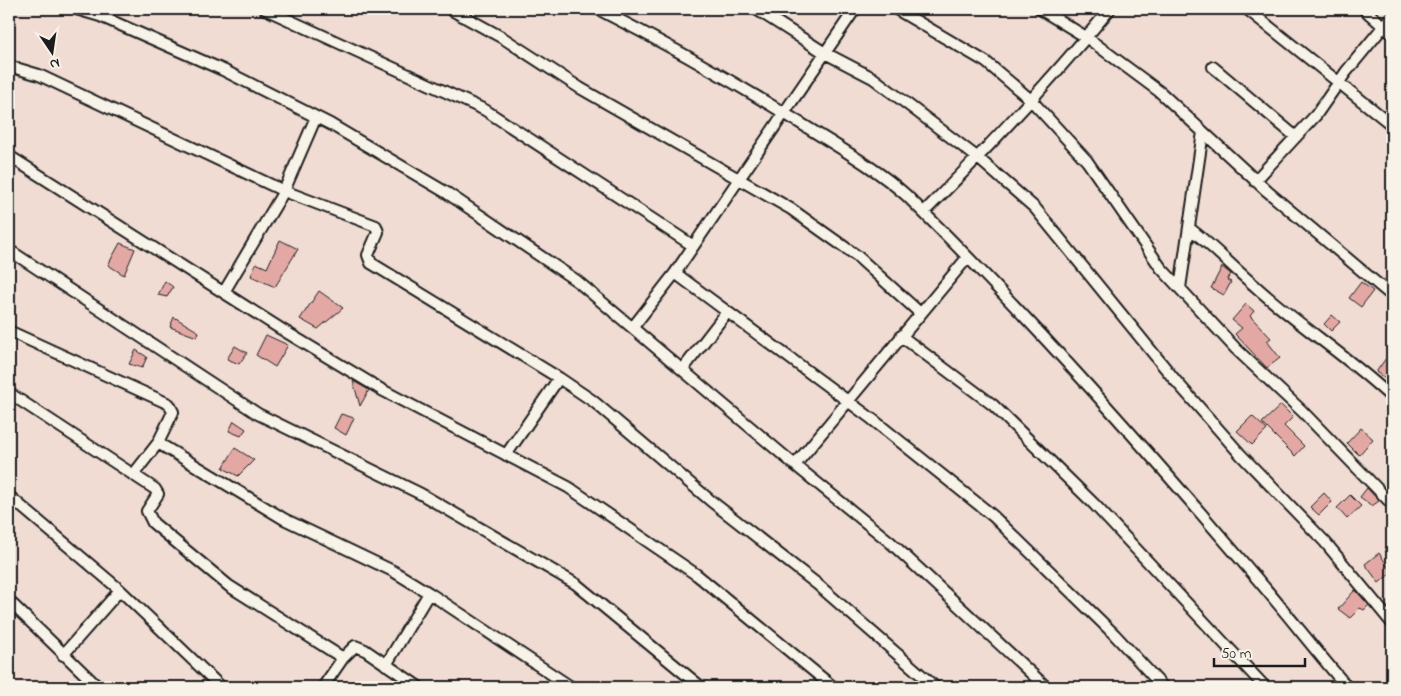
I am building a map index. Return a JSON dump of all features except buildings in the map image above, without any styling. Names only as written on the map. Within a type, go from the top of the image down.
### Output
[{"type":"street","points":[[76,9],[100,16],[223,70],[316,117],[455,198],[577,280],[794,466],[890,542],[1046,687]]},
{"type":"street","points":[[265,9],[485,110],[692,245]]},
{"type":"street","points":[[450,9],[503,38],[580,88],[791,209],[857,256],[920,313]]},
{"type":"street","points":[[598,9],[646,33],[785,113],[886,177],[924,212],[1035,328],[1136,439],[1254,575],[1347,687]]},
{"type":"street","points":[[756,9],[825,53],[873,78],[978,158],[1035,208],[1174,380],[1325,542],[1392,623]]},
{"type":"street","points":[[633,327],[674,273],[855,9]]},
{"type":"street","points":[[896,9],[986,62],[1031,100],[1087,161],[1161,268],[1236,349],[1302,411],[1392,504]]},
{"type":"street","points":[[1040,9],[1086,37],[1160,92],[1255,181],[1392,296]]},
{"type":"street","points":[[924,212],[978,158],[1110,9]]},
{"type":"street","points":[[1247,9],[1392,125]]},
{"type":"street","points":[[1364,9],[1392,34]]},
{"type":"street","points":[[1255,181],[1316,115],[1339,82],[1392,16]]},
{"type":"street","points":[[9,66],[39,75],[284,191],[376,226],[378,232],[368,255],[371,263],[559,378],[593,401],[711,501],[817,584],[935,687]]},
{"type":"street","points":[[1213,67],[1296,137]]},
{"type":"street","points":[[224,292],[284,191],[316,117]]},
{"type":"street","points":[[1180,288],[1203,132]]},
{"type":"street","points":[[9,156],[382,390],[568,487],[697,574],[833,687]]},
{"type":"street","points":[[1189,228],[1230,262],[1255,287],[1370,377],[1392,398]]},
{"type":"street","points":[[9,250],[258,414],[421,494],[576,584],[701,687]]},
{"type":"street","points":[[794,466],[967,258]]},
{"type":"street","points":[[674,273],[847,401],[993,516],[1114,634],[1163,687]]},
{"type":"street","points":[[683,369],[727,312]]},
{"type":"street","points":[[9,330],[169,404],[173,412],[158,443],[133,475]]},
{"type":"street","points":[[901,336],[993,405],[1094,504],[1265,687]]},
{"type":"street","points":[[506,455],[559,378]]},
{"type":"street","points":[[9,392],[155,489],[158,494],[147,511],[152,522],[229,586],[343,658]]},
{"type":"street","points":[[158,443],[284,519],[393,572],[429,592],[571,687]]},
{"type":"street","points":[[9,496],[120,590],[221,687]]},
{"type":"street","points":[[63,655],[120,590]]},
{"type":"street","points":[[386,666],[429,592]]},
{"type":"street","points":[[9,601],[98,687]]},
{"type":"street","points":[[323,687],[352,647],[358,646],[420,687]]}]
